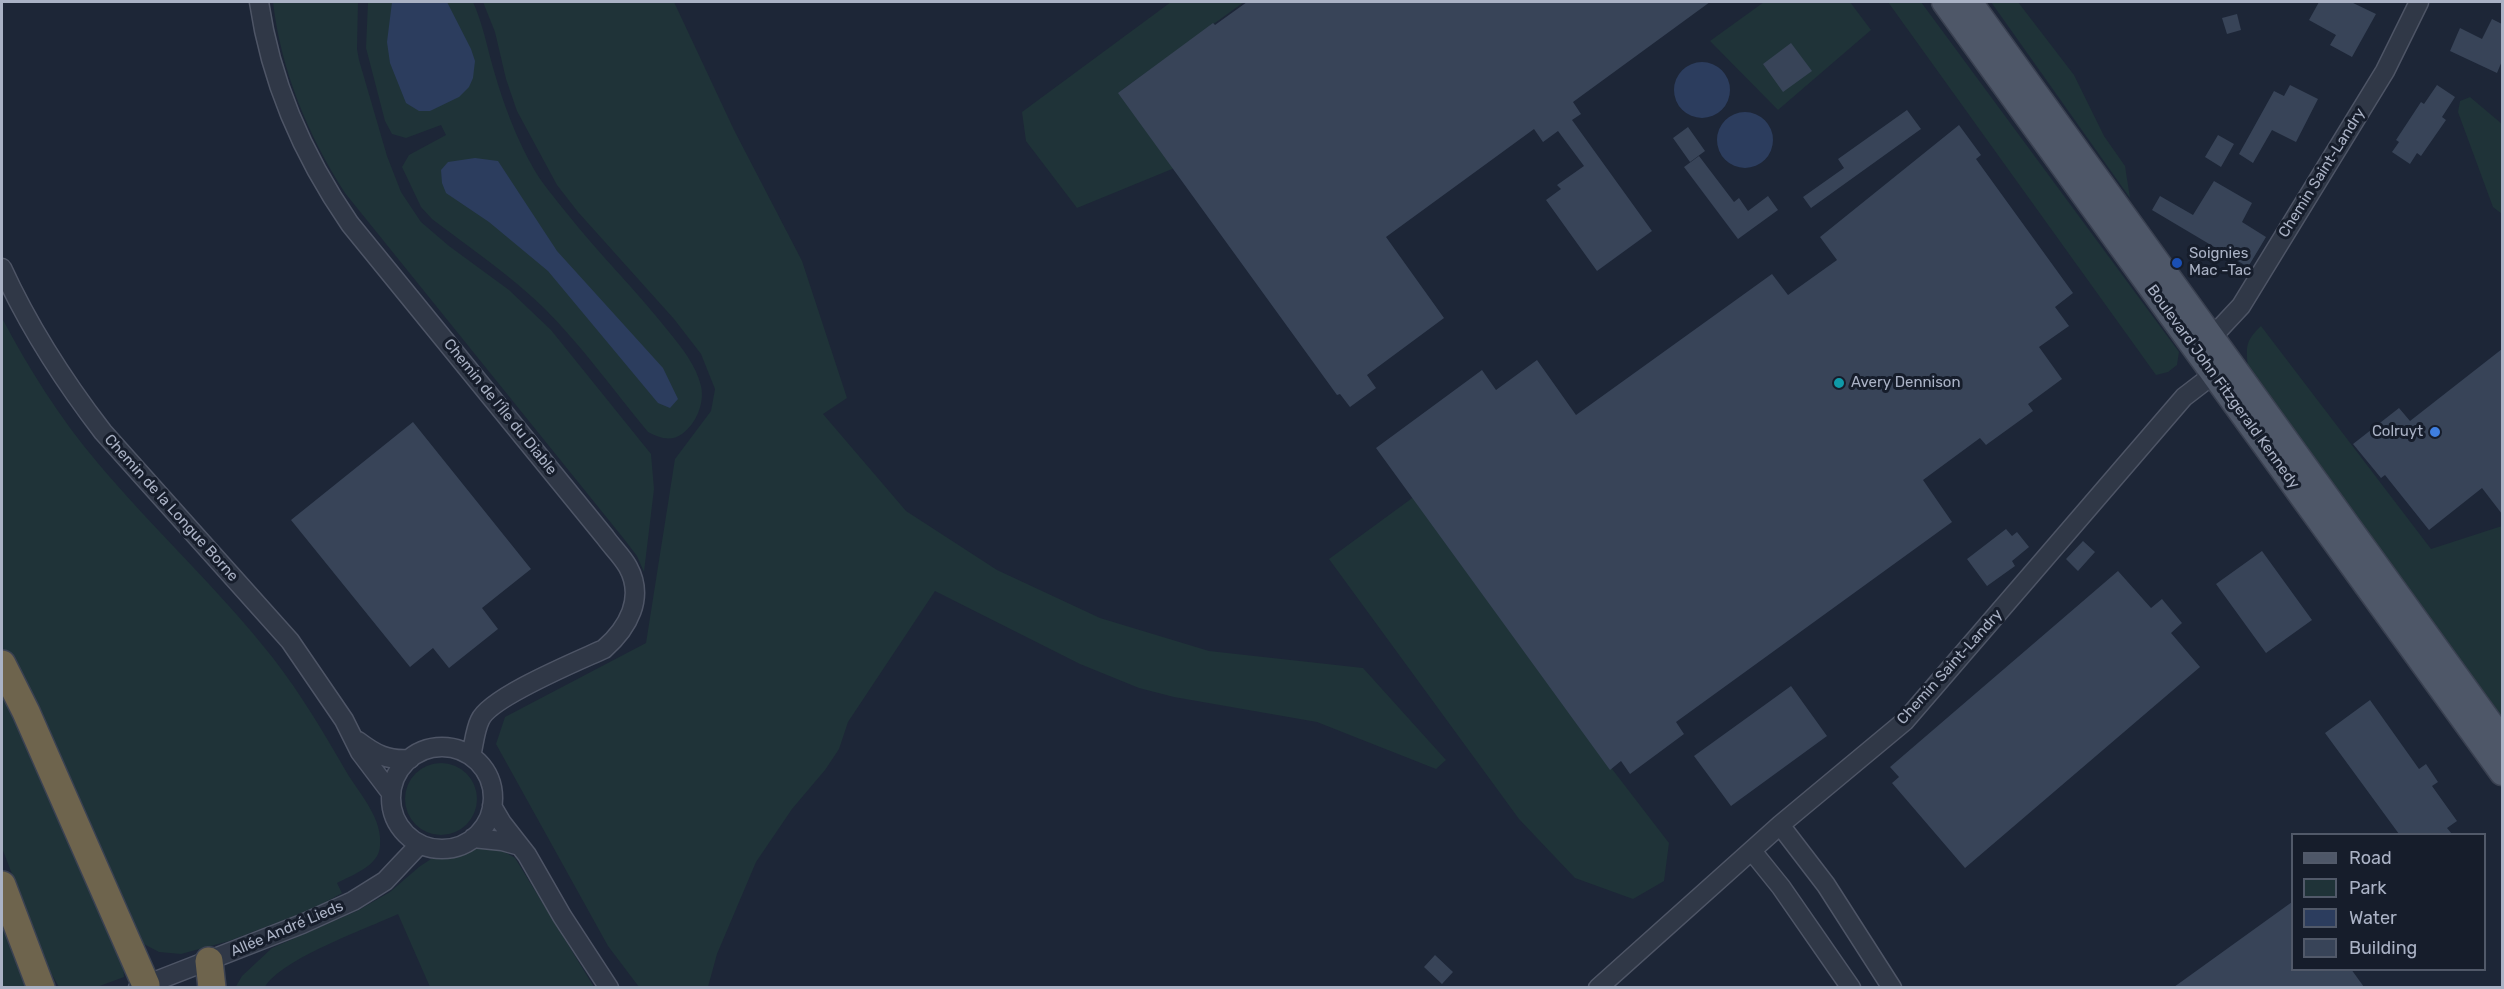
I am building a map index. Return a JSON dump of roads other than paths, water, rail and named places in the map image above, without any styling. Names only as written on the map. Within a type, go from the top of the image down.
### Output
[{"type":"highway","points":[[2,664],[31,722],[142,986]]},
{"type":"highway","points":[[2,885],[39,980]]},
{"type":"highway","points":[[209,961],[212,987]]},
{"type":"main road","name":"Boulevard John Fitzgerald Kennedy","points":[[1944,2],[2502,773]]},
{"type":"main road","name":"Boulevard John Fitzgerald Kennedy","points":[[1970,2],[2502,739]]},
{"type":"street","name":"Chemin de l'Île du Diable","points":[[259,2],[264,35],[283,100],[309,159],[326,188],[350,224],[605,537],[627,566],[632,578],[635,599],[630,619],[614,640],[604,649],[511,695],[487,710],[480,719],[471,756]]},
{"type":"street","name":"Chemin Saint-Landry","points":[[2212,337],[2241,306],[2385,71],[2419,2]]},
{"type":"street","name":"Chemin de la Longue Borne","points":[[2,268],[42,345],[86,410],[110,441],[290,641],[354,738],[360,752],[392,793]]},
{"type":"street","name":"Chemin Saint-Landry","points":[[1601,984],[1780,825],[1905,721],[2184,397],[2214,374]]},
{"type":"street","name":"Chemin de la Longue Borne","points":[[354,738],[377,755],[396,760],[410,759]]},
{"type":"street","points":[[438,747],[455,749],[471,756],[484,768],[491,784],[492,806],[489,819],[473,838],[456,847],[441,849],[419,845],[399,826],[393,810],[392,793],[396,776],[410,759],[420,752],[438,747]]},
{"type":"street","points":[[492,806],[520,846],[609,987]]},
{"type":"street","points":[[1780,825],[1826,885],[1892,987]]},
{"type":"street","points":[[473,838],[502,841],[520,846]]},
{"type":"street","name":"Allée André Lieds","points":[[142,986],[302,924],[352,901],[386,881],[419,845]]},
{"type":"street","points":[[1752,851],[1781,887],[1851,987]]},
{"type":"water","points":[[392,2],[447,2],[475,61],[473,78],[469,87],[459,97],[430,111],[419,111],[406,103],[390,63],[387,42]]},
{"type":"water","points":[[1702,62],[1713,64],[1722,70],[1728,79],[1730,90],[1728,101],[1722,110],[1713,116],[1702,118],[1691,116],[1682,110],[1676,101],[1674,90],[1676,79],[1682,70],[1691,64]]},
{"type":"water","points":[[1745,112],[1765,120],[1773,140],[1765,160],[1745,168],[1725,160],[1717,140],[1725,120]]},
{"type":"water","points":[[475,158],[498,161],[557,251],[663,368],[678,399],[670,408],[658,403],[548,271],[489,222],[446,193],[441,170],[448,162]]},
{"type":"place","name":"Soignies Mac -Tac","points":[[2177,263]]},
{"type":"place","name":"Avery Dennison","points":[[1839,383]]},
{"type":"place","name":"Colruyt","points":[[2435,432]]}]
